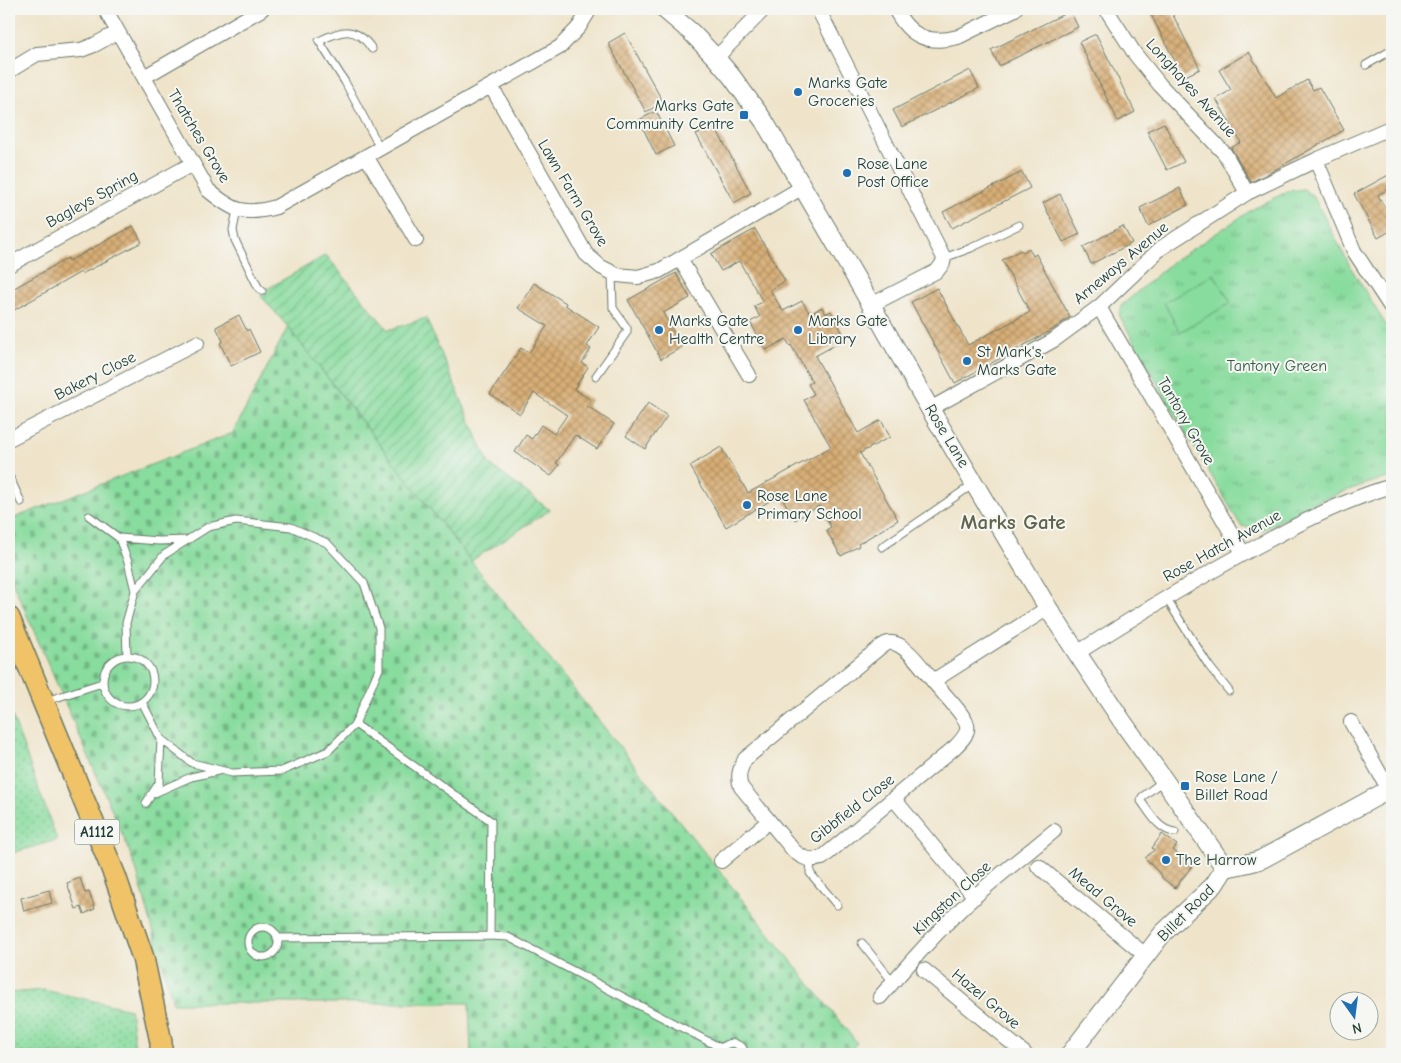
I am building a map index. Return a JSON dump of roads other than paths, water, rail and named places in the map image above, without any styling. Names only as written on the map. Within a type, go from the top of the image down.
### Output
[{"type":"main road","name":"A1112","points":[[9,618],[115,876],[143,958],[161,1042],[161,1054]]},
{"type":"street","name":"Thatches Grove","points":[[105,9],[208,190],[237,210]]},
{"type":"street","points":[[144,77],[262,9]]},
{"type":"street","points":[[237,210],[248,212],[276,207],[560,47],[579,27],[590,9]]},
{"type":"street","name":"Rose Lane","points":[[664,9],[691,32],[716,58],[764,121],[930,409],[1048,608],[1122,721],[1225,868]]},
{"type":"street","points":[[716,58],[764,9]]},
{"type":"street","points":[[818,9],[944,258],[938,271],[871,305]]},
{"type":"street","points":[[895,9],[902,22],[914,34],[936,40],[948,40],[958,37],[1015,9]]},
{"type":"street","name":"Longhayes Avenue","points":[[1106,9],[1135,54],[1160,85],[1225,154],[1247,193]]},
{"type":"street","points":[[9,71],[37,54],[81,50],[94,46],[118,32]]},
{"type":"street","name":"Lawn Farm Grove","points":[[491,86],[586,254],[600,267],[617,275],[638,277],[659,271],[803,187]]},
{"type":"street","name":"Arneways Avenue","points":[[930,409],[1054,340],[1099,307],[1162,248],[1247,193],[1392,127]]},
{"type":"street","points":[[366,156],[416,240]]},
{"type":"street","points":[[1316,160],[1354,251],[1392,309]]},
{"type":"street","name":"Bagleys Spring","points":[[9,265],[192,164]]},
{"type":"street","points":[[680,259],[749,375]]},
{"type":"street","name":"Tantony Grove","points":[[1099,307],[1243,553]]},
{"type":"street","name":"Bakery Close","points":[[9,439],[197,343]]},
{"type":"street","name":"Rose Hatch Avenue","points":[[1077,653],[1243,553],[1350,500],[1392,486]]},
{"type":"street","points":[[933,681],[1048,608]]},
{"type":"street","name":"Gibbfield Close","points":[[889,643],[898,644],[905,648],[933,681],[967,725],[963,739],[822,858],[811,861],[802,858],[794,851],[742,787],[739,780],[740,769],[745,759],[868,657],[889,643]]},
{"type":"street","name":"Billet Road","points":[[1070,1054],[1145,955],[1163,934],[1214,885],[1225,868],[1252,863],[1262,859],[1391,789],[1352,722]]},
{"type":"street","points":[[894,799],[975,896]]},
{"type":"street","points":[[720,861],[769,821]]},
{"type":"street","name":"Kingston Close","points":[[880,997],[956,914],[1054,831]]},
{"type":"street","name":"Mead Grove","points":[[1038,866],[1145,955]]},
{"type":"street","name":"Hazel Grove","points":[[924,970],[1025,1054]]},
{"type":"lane","points":[[372,49],[359,34],[346,32],[336,33],[319,41],[346,82],[380,148]]},
{"type":"lane","points":[[1366,65],[1392,50]]},
{"type":"lane","points":[[237,210],[233,230],[235,240],[259,289],[262,291]]},
{"type":"lane","points":[[944,258],[971,248],[1019,225]]},
{"type":"lane","points":[[596,376],[627,332],[627,328],[613,308],[612,272]]},
{"type":"lane","points":[[9,476],[21,502]]},
{"type":"lane","points":[[882,547],[975,483]]},
{"type":"lane","points":[[89,516],[119,538],[159,541],[189,540]]},
{"type":"lane","points":[[127,656],[126,623],[135,591],[164,555],[208,527],[236,521],[291,527],[327,543],[364,583],[379,628],[379,669],[355,724],[328,751],[282,771],[232,773],[192,763],[161,739],[142,702]]},
{"type":"lane","points":[[119,538],[128,562],[135,591]]},
{"type":"lane","points":[[1166,598],[1208,666],[1229,691]]},
{"type":"lane","points":[[127,656],[136,657],[144,662],[150,669],[153,679],[150,693],[142,702],[134,706],[119,705],[112,701],[107,696],[102,683],[105,670],[110,664],[117,658],[127,656]]},
{"type":"lane","points":[[43,702],[102,683]]},
{"type":"lane","points":[[355,724],[491,820],[490,936]]},
{"type":"lane","points":[[146,802],[159,783],[161,739]]},
{"type":"lane","points":[[150,795],[191,777],[220,770]]},
{"type":"lane","points":[[1164,780],[1142,797],[1142,801],[1157,823],[1170,832],[1175,832]]},
{"type":"lane","points":[[811,861],[810,873],[837,905]]},
{"type":"lane","points":[[259,927],[270,929],[277,938],[278,944],[276,949],[266,957],[256,956],[249,949],[250,934],[259,927]]},
{"type":"lane","points":[[277,938],[490,936],[508,938],[720,1051],[725,1045],[734,1042],[742,1047],[746,1054]]},
{"type":"lane","points":[[862,943],[893,982]]},
{"type":"place","name":"Marks Gate Groceries","points":[[798,92]]},
{"type":"place","name":"Marks Gate Community Centre","points":[[744,115]]},
{"type":"place","name":"Rose Lane Post Office","points":[[847,173]]},
{"type":"place","name":"Marks Gate Health Centre","points":[[659,330]]},
{"type":"place","name":"Marks Gate Library","points":[[798,330]]},
{"type":"place","name":"St Mark's, Marks Gate","points":[[967,361]]},
{"type":"place","name":"Rose Lane Primary School","points":[[747,505]]},
{"type":"place","name":"Rose Lane / Billet Road","points":[[1185,786]]},
{"type":"place","name":"The Harrow","points":[[1166,860]]},
{"type":"district","name":"Marks Gate","points":[[1013,522]]},
{"type":"park label","name":"Tantony Green","points":[[1277,366]]}]
